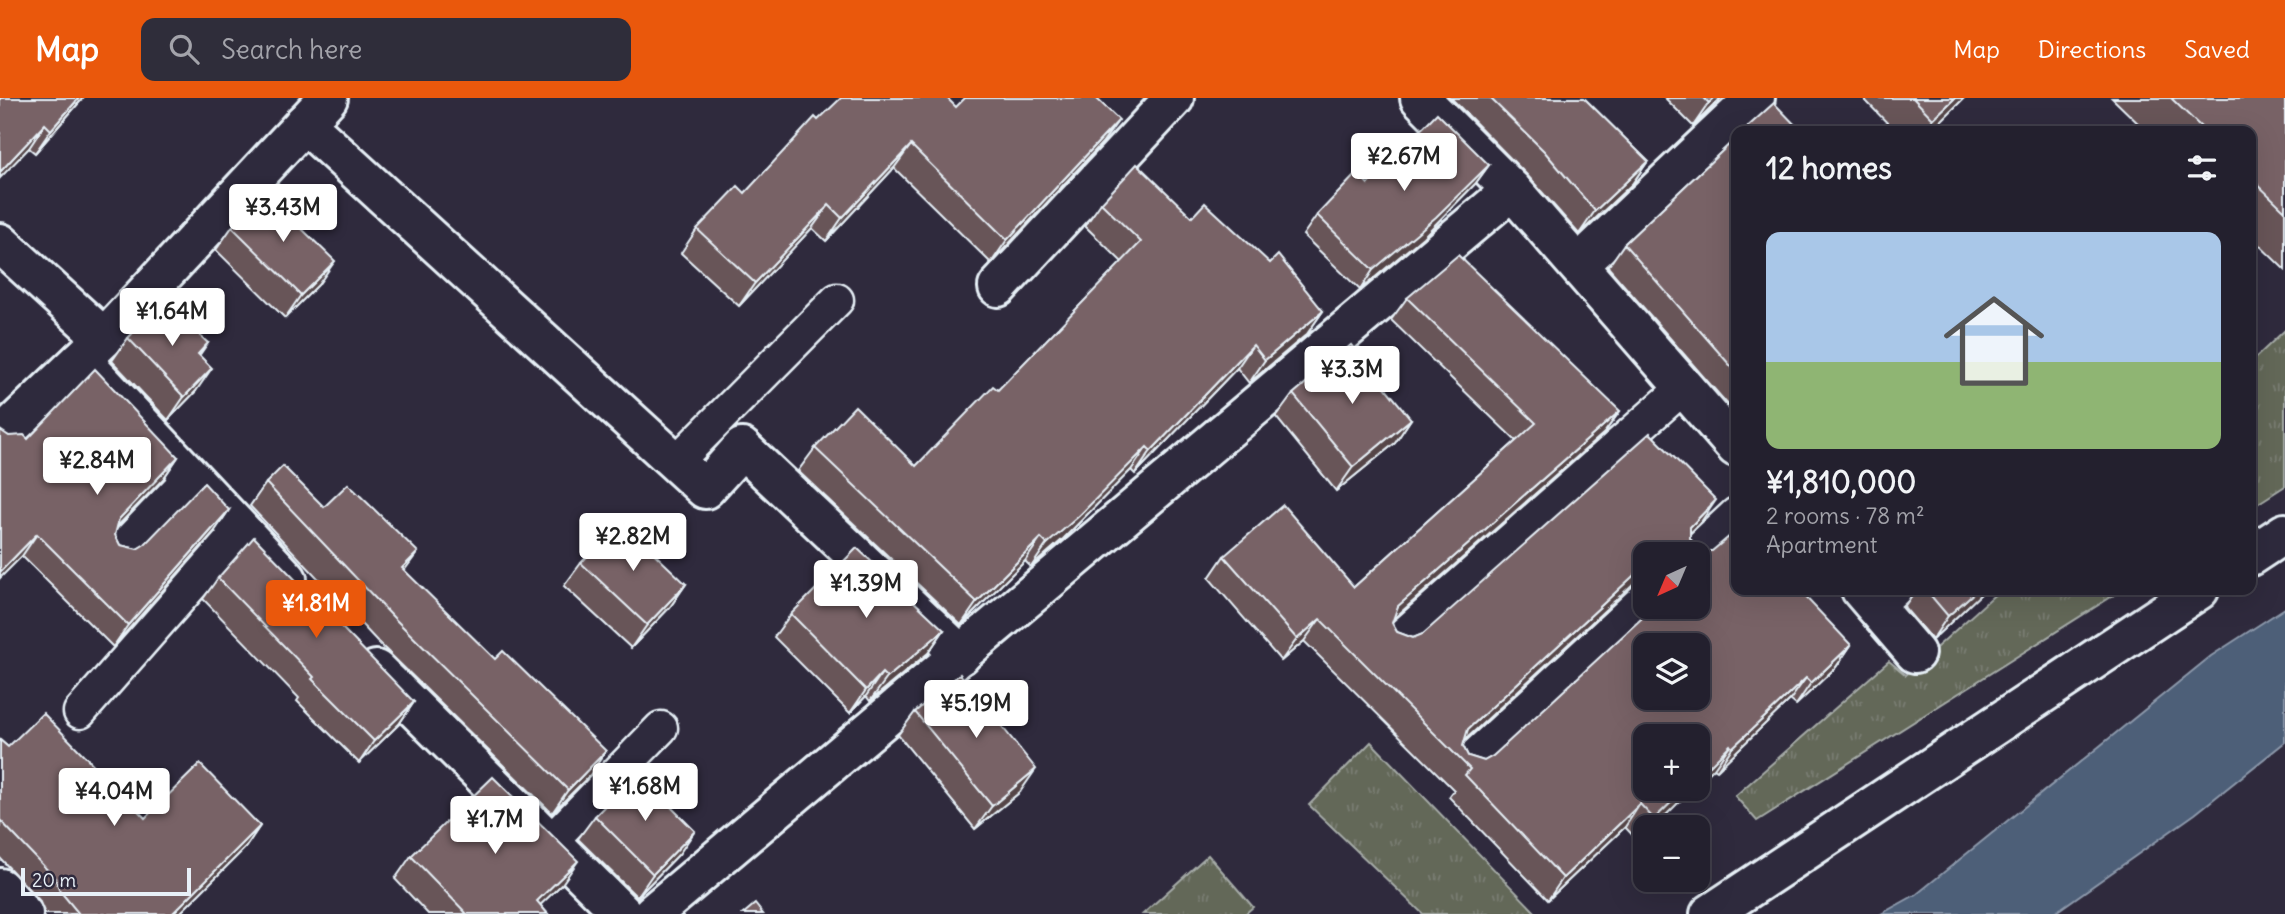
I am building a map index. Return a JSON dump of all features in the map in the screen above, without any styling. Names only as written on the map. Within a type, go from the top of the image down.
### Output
[{"type":"street","points":[[998,287],[1174,98]]},
{"type":"street","points":[[1420,98],[1512,190],[1731,441]]},
{"type":"street","points":[[1578,265],[1755,98]]},
{"type":"street","points":[[0,437],[92,349],[316,111],[675,463],[705,489],[742,448],[961,655]]},
{"type":"street","points":[[652,914],[1512,190]]},
{"type":"street","points":[[0,243],[92,349],[192,475],[240,530],[315,608]]},
{"type":"street","points":[[2256,552],[2285,533]]},
{"type":"street","points":[[1710,914],[2191,595]]},
{"type":"street","points":[[1877,596],[1915,653]]},
{"type":"street","points":[[353,647],[624,914]]},
{"type":"street","points":[[0,888],[23,914]]},
{"type":"lane","points":[[675,463],[837,300]]},
{"type":"lane","points":[[1395,642],[1684,387]]},
{"type":"lane","points":[[117,553],[192,475]]},
{"type":"lane","points":[[1706,542],[1731,519]]},
{"type":"lane","points":[[80,712],[240,530]]},
{"type":"lane","points":[[1465,765],[1633,609]]},
{"type":"lane","points":[[550,842],[661,728]]},
{"type":"green space","points":[[2285,330],[2285,486],[2256,505],[2256,357]]},
{"type":"green space","points":[[1994,595],[2114,595],[1757,821],[1735,796],[1889,661],[1906,675]]},
{"type":"green space","points":[[1371,742],[1537,914],[1423,914],[1309,805]]},
{"type":"green space","points":[[1208,855],[1253,907],[1245,914],[1143,914]]},
{"type":"water","points":[[2285,608],[2285,742],[2195,814],[2053,914],[1881,914],[1917,894],[2211,656]]},
{"type":"building","points":[[0,98],[79,98],[51,130],[45,124],[0,172]]},
{"type":"building","points":[[841,98],[947,98],[956,107],[965,98],[1096,98],[1119,120],[1007,240],[911,145],[842,218],[829,205],[755,283],[697,229],[738,186],[745,193],[815,117],[818,120]]},
{"type":"building","points":[[1490,98],[1584,98],[1648,161],[1595,211],[1544,151]]},
{"type":"building","points":[[1913,98],[1955,98],[1933,119]]},
{"type":"building","points":[[2171,98],[2285,98],[2285,211],[2256,183],[2256,126],[2200,126]]},
{"type":"building","points":[[1774,103],[1796,126],[1749,126]]},
{"type":"building","points":[[1437,113],[1489,165],[1436,217],[1373,270],[1317,215],[1357,173],[1368,184]]},
{"type":"building","points":[[1731,143],[1731,366],[1624,244]]},
{"type":"building","points":[[1137,164],[1192,217],[1205,203],[1270,263],[1278,255],[1323,311],[1265,360],[1253,345],[1151,451],[1147,447],[1079,516],[1047,544],[1041,538],[977,602],[815,448],[855,406],[916,466],[993,386],[998,390],[1141,242],[1101,203]]},
{"type":"building","points":[[264,192],[335,261],[301,295],[232,227]]},
{"type":"building","points":[[1458,255],[1620,411],[1398,606],[1392,623],[1397,632],[1413,638],[1423,634],[1650,433],[1716,500],[1690,527],[1692,542],[1633,542],[1633,576],[1468,729],[1463,746],[1468,756],[1484,761],[1493,756],[1640,620],[1710,620],[1710,551],[1731,535],[1731,595],[1804,595],[1851,645],[1811,683],[1806,678],[1732,748],[1730,745],[1710,765],[1710,724],[1633,724],[1633,801],[1673,801],[1658,815],[1650,815],[1640,804],[1563,878],[1465,775],[1470,769],[1320,619],[1297,639],[1224,556],[1283,505],[1354,587],[1536,423],[1407,298]]},
{"type":"building","points":[[163,301],[208,343],[198,354],[212,368],[184,397],[128,338]]},
{"type":"building","points":[[1351,345],[1411,419],[1353,467],[1293,394]]},
{"type":"building","points":[[95,369],[178,457],[119,519],[115,535],[120,545],[137,549],[145,544],[204,483],[229,510],[128,625],[37,534],[0,572],[0,430],[9,436],[24,435],[28,439]]},
{"type":"building","points":[[283,466],[324,507],[348,484],[418,552],[402,568],[495,659],[503,651],[606,751],[568,790],[394,618],[266,483]]},
{"type":"building","points":[[620,521],[686,584],[647,625],[581,563]]},
{"type":"building","points":[[254,537],[414,702],[374,741],[218,578]]},
{"type":"building","points":[[857,548],[944,630],[887,678],[882,673],[866,690],[791,614]]},
{"type":"building","points":[[1930,595],[1971,595],[1948,616]]},
{"type":"building","points":[[960,674],[1036,769],[992,806],[915,712]]},
{"type":"building","points":[[43,713],[145,818],[200,764],[260,826],[172,914],[79,914],[60,891],[55,878],[0,820],[0,740],[8,747]]},
{"type":"building","points":[[637,773],[695,831],[653,874],[595,816]]},
{"type":"building","points":[[493,777],[578,861],[537,901],[548,914],[467,914],[411,856]]},
{"type":"building","points":[[755,904],[763,914],[743,914]]}]
